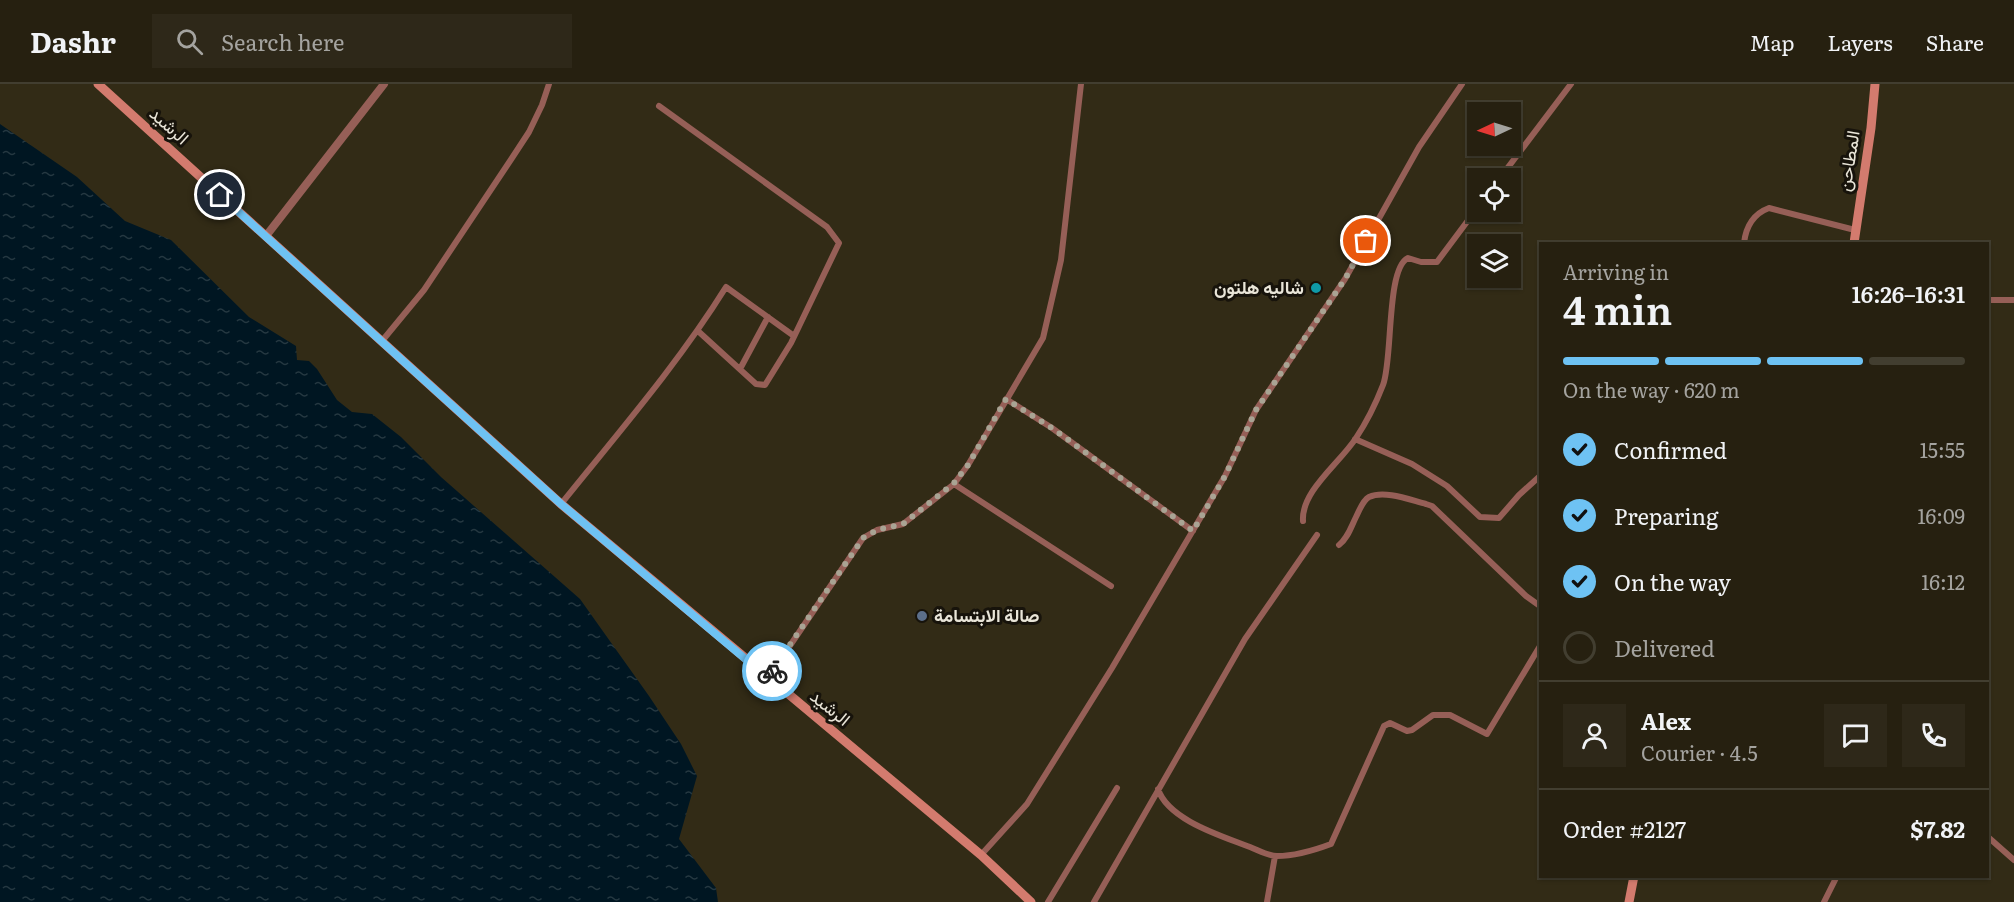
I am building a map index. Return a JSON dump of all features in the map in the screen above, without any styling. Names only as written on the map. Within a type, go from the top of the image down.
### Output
[{"type":"main road","name":"الرشيد","points":[[98,84],[561,504],[981,855],[1030,902]]},
{"type":"main road","name":"المطاحن","points":[[1854,242],[1871,128],[1875,84]]},
{"type":"main road","points":[[1629,902],[1634,878]]},
{"type":"street","points":[[266,236],[384,84]]},
{"type":"street","points":[[382,341],[424,290],[512,158],[543,105],[549,84]]},
{"type":"street","points":[[768,678],[863,538],[877,530],[903,524],[954,483],[968,465],[1043,338],[1062,260],[1081,84]]},
{"type":"street","points":[[981,855],[1027,804],[1112,668],[1225,476],[1256,410],[1345,279],[1419,147],[1462,84]]},
{"type":"street","points":[[1508,168],[1571,84]]},
{"type":"street","points":[[659,106],[827,227],[839,243],[794,336],[765,385],[758,385],[698,331]]},
{"type":"street","points":[[1744,242],[1749,223],[1758,212],[1769,208],[1855,230]]},
{"type":"street","points":[[1303,521],[1302,509],[1311,494],[1355,439],[1384,384],[1390,345],[1393,297],[1399,266],[1408,258],[1421,262],[1437,262],[1467,222]]},
{"type":"street","points":[[561,504],[698,331],[726,287],[794,336]]},
{"type":"street","points":[[1989,300],[2014,300]]},
{"type":"street","points":[[740,369],[768,317]]},
{"type":"street","points":[[1006,399],[1052,428],[1193,531]]},
{"type":"street","points":[[1355,439],[1412,464],[1448,486],[1480,517],[1499,518],[1539,477]]},
{"type":"street","points":[[954,483],[1111,586]]},
{"type":"street","points":[[1339,546],[1346,540],[1365,500],[1370,497],[1385,495],[1426,504],[1432,506],[1526,596],[1539,605]]},
{"type":"street","points":[[1094,902],[1245,639],[1317,535]]},
{"type":"street","points":[[1158,789],[1165,803],[1186,819],[1205,829],[1275,856],[1314,850],[1331,844],[1381,730],[1387,723],[1407,731],[1433,715],[1450,715],[1487,734],[1539,648]]},
{"type":"street","points":[[1048,902],[1117,788]]},
{"type":"street","points":[[1989,838],[2014,860]]},
{"type":"street","points":[[1267,902],[1275,856]]},
{"type":"street","points":[[1824,902],[1836,878]]},
{"type":"water","points":[[0,124],[77,177],[125,221],[171,240],[249,317],[296,346],[297,360],[309,361],[317,369],[337,400],[352,412],[372,414],[401,437],[441,477],[580,599],[681,744],[697,776],[679,839],[716,888],[718,902],[0,902]]},
{"type":"way so far","points":[[772,671],[863,538],[877,530],[903,524],[954,483],[968,465],[1006,399],[1052,428],[1193,531],[1225,476],[1256,410],[1345,279],[1366,241]]},
{"type":"place","name":"شاليه هلتون","points":[[1316,288]]},
{"type":"place","name":"صالة الابتسامة","points":[[922,616]]},
{"type":"route","points":[[220,195],[561,504],[768,678],[772,671]]}]
